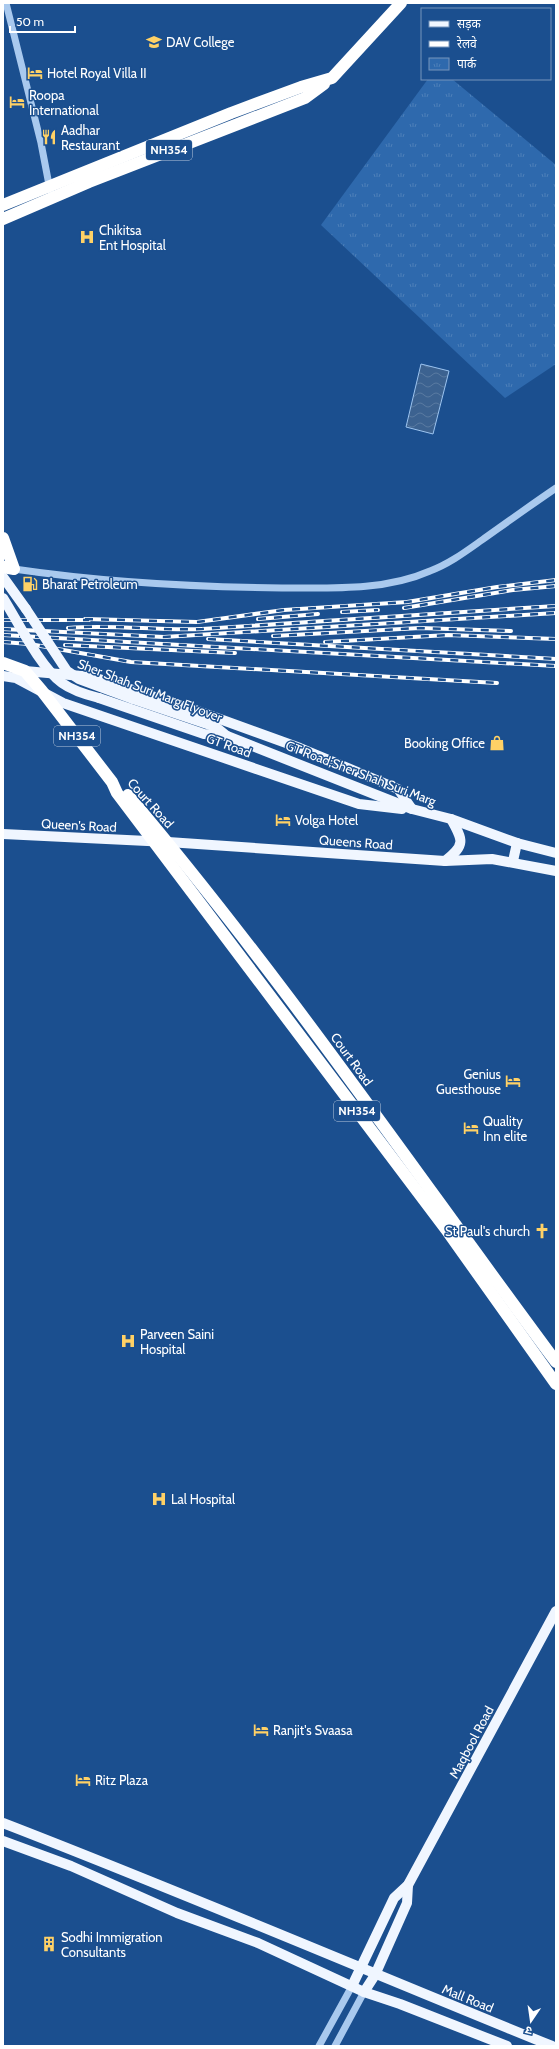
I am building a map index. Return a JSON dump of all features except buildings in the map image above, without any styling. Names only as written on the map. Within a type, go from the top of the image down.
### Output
[{"type":"highway","name":"NH354","points":[[3,219],[89,182],[305,98],[332,78],[401,3]]},
{"type":"highway","name":"NH354","points":[[3,205],[230,113],[301,87],[332,78]]},
{"type":"highway","points":[[3,538],[9,568]]},
{"type":"highway","points":[[3,663],[24,671]]},
{"type":"highway","name":"NH354","points":[[24,671],[42,691],[112,782],[117,793],[154,842]]},
{"type":"highway","name":"Court Road","points":[[112,782],[123,789],[168,842],[317,1034],[556,1362]]},
{"type":"highway","name":"Court Road","points":[[154,842],[444,1226],[556,1384]]},
{"type":"main road","name":"Sher Shah Suri Marg Flyover","points":[[3,577],[67,671],[78,679],[216,727],[227,736]]},
{"type":"main road","name":"Sher Shah Suri Marg Flyover","points":[[3,598],[49,670],[62,684],[79,692],[204,734],[227,736]]},
{"type":"main road","points":[[24,671],[62,673],[92,677],[195,710],[300,748],[398,789],[412,809]]},
{"type":"main road","name":"GT Road","points":[[3,676],[16,678],[63,703],[359,804],[412,809]]},
{"type":"main road","name":"GT Road;Sher Shah Suri Marg","points":[[227,736],[412,809],[451,819],[517,843],[556,853]]},
{"type":"main road","points":[[445,861],[457,852],[461,845],[460,835],[451,819]]},
{"type":"main road","name":"Queen's Road","points":[[3,834],[154,842]]},
{"type":"main road","name":"Queens Road","points":[[154,842],[445,861],[492,859],[556,871]]},
{"type":"main road","points":[[513,862],[517,843]]},
{"type":"main road","name":"Maqbool Road","points":[[352,1986],[394,1898],[408,1885],[556,1611]]},
{"type":"main road","name":"Mall Road","points":[[3,1822],[142,1876],[375,1975],[552,2046]]},
{"type":"main road","points":[[3,1841],[71,1866],[177,1913],[258,1943],[364,1992],[400,2004],[507,2046]]},
{"type":"main road","name":"Maqbool Road","points":[[364,1992],[375,1975],[407,1903],[408,1885]]},
{"type":"street","points":[[6,3],[41,143],[52,199]]},
{"type":"street","points":[[9,568],[65,577],[114,581],[246,587],[328,588],[402,581],[430,572],[449,562],[556,488]]},
{"type":"street","points":[[319,2046],[352,1986]]},
{"type":"street","points":[[335,2046],[364,1992]]},
{"type":"green space","points":[[427,80],[453,80],[556,165],[556,364],[505,398],[321,225]]},
{"type":"water","points":[[421,364],[449,371],[433,434],[406,427]]},
{"type":"railway","points":[[85,619],[197,622],[284,610],[407,602],[497,587],[556,580]]},
{"type":"railway","points":[[404,608],[513,590],[556,586]]},
{"type":"railway","points":[[68,628],[102,627],[202,629],[556,606]]},
{"type":"railway","points":[[342,612],[378,610]]},
{"type":"railway","points":[[3,629],[164,637],[556,613]]},
{"type":"railway","points":[[258,619],[318,614]]},
{"type":"railway","points":[[3,620],[89,620]]},
{"type":"railway","points":[[273,636],[420,628],[511,631]]},
{"type":"railway","points":[[3,635],[556,666]]},
{"type":"railway","points":[[325,642],[448,635],[556,639]]},
{"type":"railway","points":[[208,639],[556,659]]},
{"type":"railway","points":[[3,642],[29,644]]},
{"type":"railway","points":[[24,643],[131,662],[497,683]]},
{"type":"railway","points":[[65,645],[235,653]]},
{"type":"place","name":"DAV College","points":[[154,42]]},
{"type":"place","name":"Hotel Royal Villa II","points":[[35,73]]},
{"type":"place","name":"Roopa International","points":[[17,102]]},
{"type":"place","name":"Aadhar Restaurant","points":[[49,137]]},
{"type":"place","name":"Chikitsa Ent Hospital","points":[[87,237]]},
{"type":"place","name":"Bharat Petroleum","points":[[30,584]]},
{"type":"place","name":"Booking Office","points":[[497,743]]},
{"type":"place","name":"Volga Hotel","points":[[283,820]]},
{"type":"place","name":"Genius Guesthouse","points":[[513,1081]]},
{"type":"place","name":"Quality Inn elite","points":[[471,1128]]},
{"type":"place","name":"St Paul's church","points":[[542,1231]]},
{"type":"place","name":"Parveen Saini Hospital","points":[[128,1341]]},
{"type":"place","name":"Lal Hospital","points":[[159,1499]]},
{"type":"place","name":"Ranjit's Svaasa","points":[[261,1730]]},
{"type":"place","name":"Ritz Plaza","points":[[83,1780]]},
{"type":"place","name":"Sodhi Immigration Consultants","points":[[49,1944]]}]
